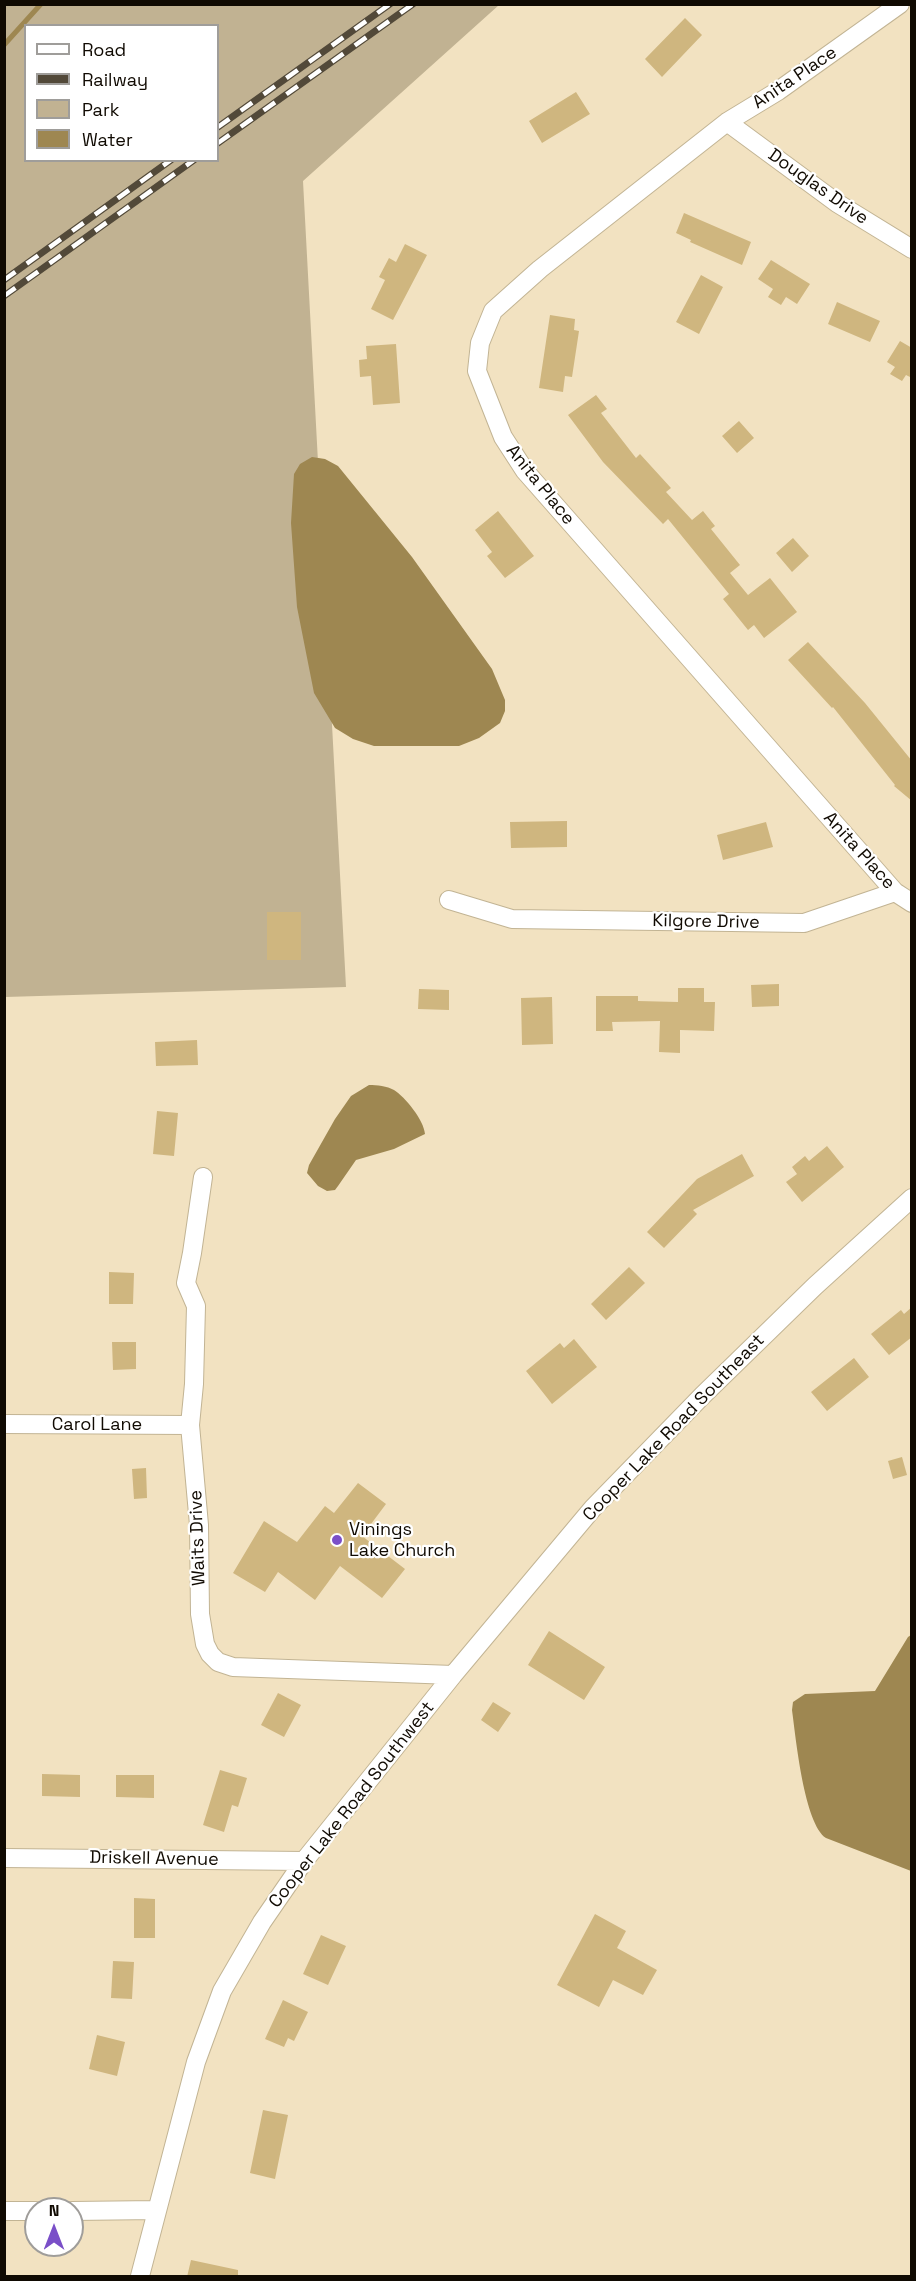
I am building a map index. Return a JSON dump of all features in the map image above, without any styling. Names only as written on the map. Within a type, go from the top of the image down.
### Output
[{"type":"street","name":"Anita Place","points":[[900,4],[778,91],[727,122],[540,269],[493,311],[480,343],[477,371],[503,437],[525,471],[895,892],[912,903]]},
{"type":"street","name":"Douglas Drive","points":[[727,122],[837,203],[912,249]]},
{"type":"street","name":"Kilgore Drive","points":[[449,900],[512,919],[804,923],[895,892]]},
{"type":"street","name":"Waits Drive","points":[[203,1177],[186,1283],[196,1306],[194,1384],[190,1425],[199,1525],[201,1630],[210,1654],[218,1662],[248,1669],[379,1671],[453,1675]]},
{"type":"street","name":"Cooper Lake Road Southeast","points":[[453,1675],[593,1508],[702,1396],[815,1286],[912,1198]]},
{"type":"street","name":"Carol Lane","points":[[4,1424],[190,1425]]},
{"type":"street","name":"Cooper Lake Road Southwest","points":[[140,2277],[196,2062],[222,1991],[262,1922],[304,1861],[453,1675]]},
{"type":"street","name":"Driskell Avenue","points":[[4,1858],[304,1861]]},
{"type":"street","points":[[84,2211],[157,2210]]},
{"type":"street","points":[[4,2211],[24,2211]]},
{"type":"green space","points":[[4,5],[499,5],[303,181],[346,987],[5,997]]},
{"type":"water","points":[[312,457],[325,459],[338,466],[412,557],[492,669],[505,700],[505,711],[500,723],[479,738],[459,746],[374,746],[353,739],[335,728],[314,693],[297,607],[291,523],[294,474],[300,464]]},
{"type":"water","points":[[369,1085],[388,1088],[398,1093],[418,1116],[425,1134],[394,1149],[356,1160],[335,1190],[327,1191],[318,1186],[307,1173],[309,1165],[351,1096]]},
{"type":"water","points":[[911,1635],[911,1871],[826,1838],[818,1829],[802,1779],[792,1710],[793,1702],[805,1694],[875,1691]]},
{"type":"building","points":[[685,18],[702,35],[662,77],[645,59]]},
{"type":"building","points":[[576,92],[590,114],[542,143],[529,121]]},
{"type":"building","points":[[684,213],[751,242],[742,265],[690,242],[691,240],[676,233]]},
{"type":"building","points":[[405,244],[427,255],[393,320],[371,309],[385,280],[379,277],[389,258],[396,262]]},
{"type":"building","points":[[771,260],[810,284],[797,304],[786,297],[781,305],[768,297],[773,289],[758,279]]},
{"type":"building","points":[[701,275],[723,287],[699,334],[676,322]]},
{"type":"building","points":[[837,302],[880,321],[870,342],[828,324]]},
{"type":"building","points":[[550,315],[575,319],[574,330],[579,331],[572,377],[565,376],[563,392],[539,388]]},
{"type":"building","points":[[900,341],[912,348],[912,378],[906,375],[902,381],[890,374],[895,367],[887,362]]},
{"type":"building","points":[[396,344],[400,403],[373,405],[371,376],[360,377],[359,360],[367,359],[366,346]]},
{"type":"building","points":[[596,395],[607,409],[601,413],[636,458],[640,454],[671,488],[666,492],[692,520],[703,511],[715,526],[711,529],[740,565],[730,573],[748,595],[770,578],[797,612],[764,638],[754,625],[748,630],[723,599],[729,594],[668,519],[663,524],[603,462],[568,415]]},
{"type":"building","points":[[739,421],[754,438],[737,453],[722,436]]},
{"type":"building","points":[[498,511],[534,556],[505,578],[487,556],[492,552],[475,530]]},
{"type":"building","points":[[793,538],[809,556],[792,572],[776,553]]},
{"type":"building","points":[[808,642],[865,703],[912,761],[912,801],[894,786],[833,707],[788,660]]},
{"type":"building","points":[[567,821],[567,847],[511,848],[510,822]]},
{"type":"building","points":[[766,822],[773,847],[723,860],[717,835]]},
{"type":"building","points":[[267,912],[301,912],[301,960],[267,960]]},
{"type":"building","points":[[779,984],[779,1006],[752,1007],[751,985]]},
{"type":"building","points":[[678,988],[704,988],[704,1002],[715,1002],[714,1031],[680,1030],[680,1053],[659,1052],[660,1021],[612,1022],[613,1031],[596,1031],[596,996],[638,996],[638,1001],[678,1002]]},
{"type":"building","points":[[419,989],[449,990],[449,1010],[418,1009]]},
{"type":"building","points":[[552,997],[553,1044],[522,1045],[521,998]]},
{"type":"building","points":[[197,1040],[198,1065],[156,1066],[155,1042]]},
{"type":"building","points":[[157,1111],[178,1113],[174,1156],[153,1154]]},
{"type":"building","points":[[827,1146],[844,1167],[802,1202],[786,1182],[797,1174],[792,1167],[805,1156],[809,1161]]},
{"type":"building","points":[[742,1154],[754,1176],[693,1210],[697,1214],[664,1248],[647,1232],[697,1179]]},
{"type":"building","points":[[629,1267],[645,1283],[606,1320],[591,1304]]},
{"type":"building","points":[[109,1272],[134,1273],[133,1304],[109,1304]]},
{"type":"building","points":[[912,1307],[912,1337],[889,1355],[871,1334],[901,1310],[904,1314]]},
{"type":"building","points":[[574,1339],[597,1367],[552,1404],[526,1371],[560,1343],[564,1348]]},
{"type":"building","points":[[112,1342],[136,1342],[136,1369],[113,1370]]},
{"type":"building","points":[[854,1358],[869,1377],[827,1411],[811,1392]]},
{"type":"building","points":[[902,1457],[907,1475],[893,1479],[888,1461]]},
{"type":"building","points":[[146,1468],[147,1498],[134,1499],[132,1469]]},
{"type":"building","name":"Vinings Lake Church","points":[[358,1483],[386,1504],[362,1536],[405,1569],[382,1598],[340,1566],[315,1600],[278,1572],[265,1592],[233,1573],[264,1521],[297,1542],[325,1506],[334,1513]]},
{"type":"building","points":[[549,1631],[605,1667],[584,1700],[528,1665]]},
{"type":"building","points":[[278,1693],[301,1705],[284,1737],[261,1725]]},
{"type":"building","points":[[493,1702],[511,1713],[498,1732],[481,1720]]},
{"type":"building","points":[[220,1770],[247,1778],[238,1807],[232,1805],[224,1832],[203,1825]]},
{"type":"building","points":[[42,1774],[80,1775],[80,1797],[42,1796]]},
{"type":"building","points":[[116,1775],[154,1775],[154,1798],[116,1797]]},
{"type":"building","points":[[134,1898],[155,1899],[155,1938],[134,1938]]},
{"type":"building","points":[[595,1914],[626,1931],[617,1948],[657,1970],[643,1995],[613,1980],[599,2007],[557,1985]]},
{"type":"building","points":[[321,1935],[346,1946],[328,1985],[303,1974]]},
{"type":"building","points":[[113,1961],[134,1962],[132,1999],[111,1998]]},
{"type":"building","points":[[283,2000],[308,2012],[294,2041],[288,2038],[284,2047],[265,2039]]},
{"type":"building","points":[[97,2035],[125,2042],[117,2076],[89,2069]]},
{"type":"building","points":[[263,2110],[288,2115],[275,2179],[250,2173]]},
{"type":"building","points":[[191,2260],[238,2270],[238,2277],[187,2277]]},
{"type":"waterway","points":[[4,45],[41,4]]},
{"type":"railway","points":[[219,126],[390,4]]},
{"type":"railway","points":[[219,142],[413,4]]},
{"type":"railway","points":[[4,280],[168,162]]},
{"type":"railway","points":[[4,296],[191,162]]},
{"type":"place","name":"Vinings Lake Church","points":[[337,1540]]}]
